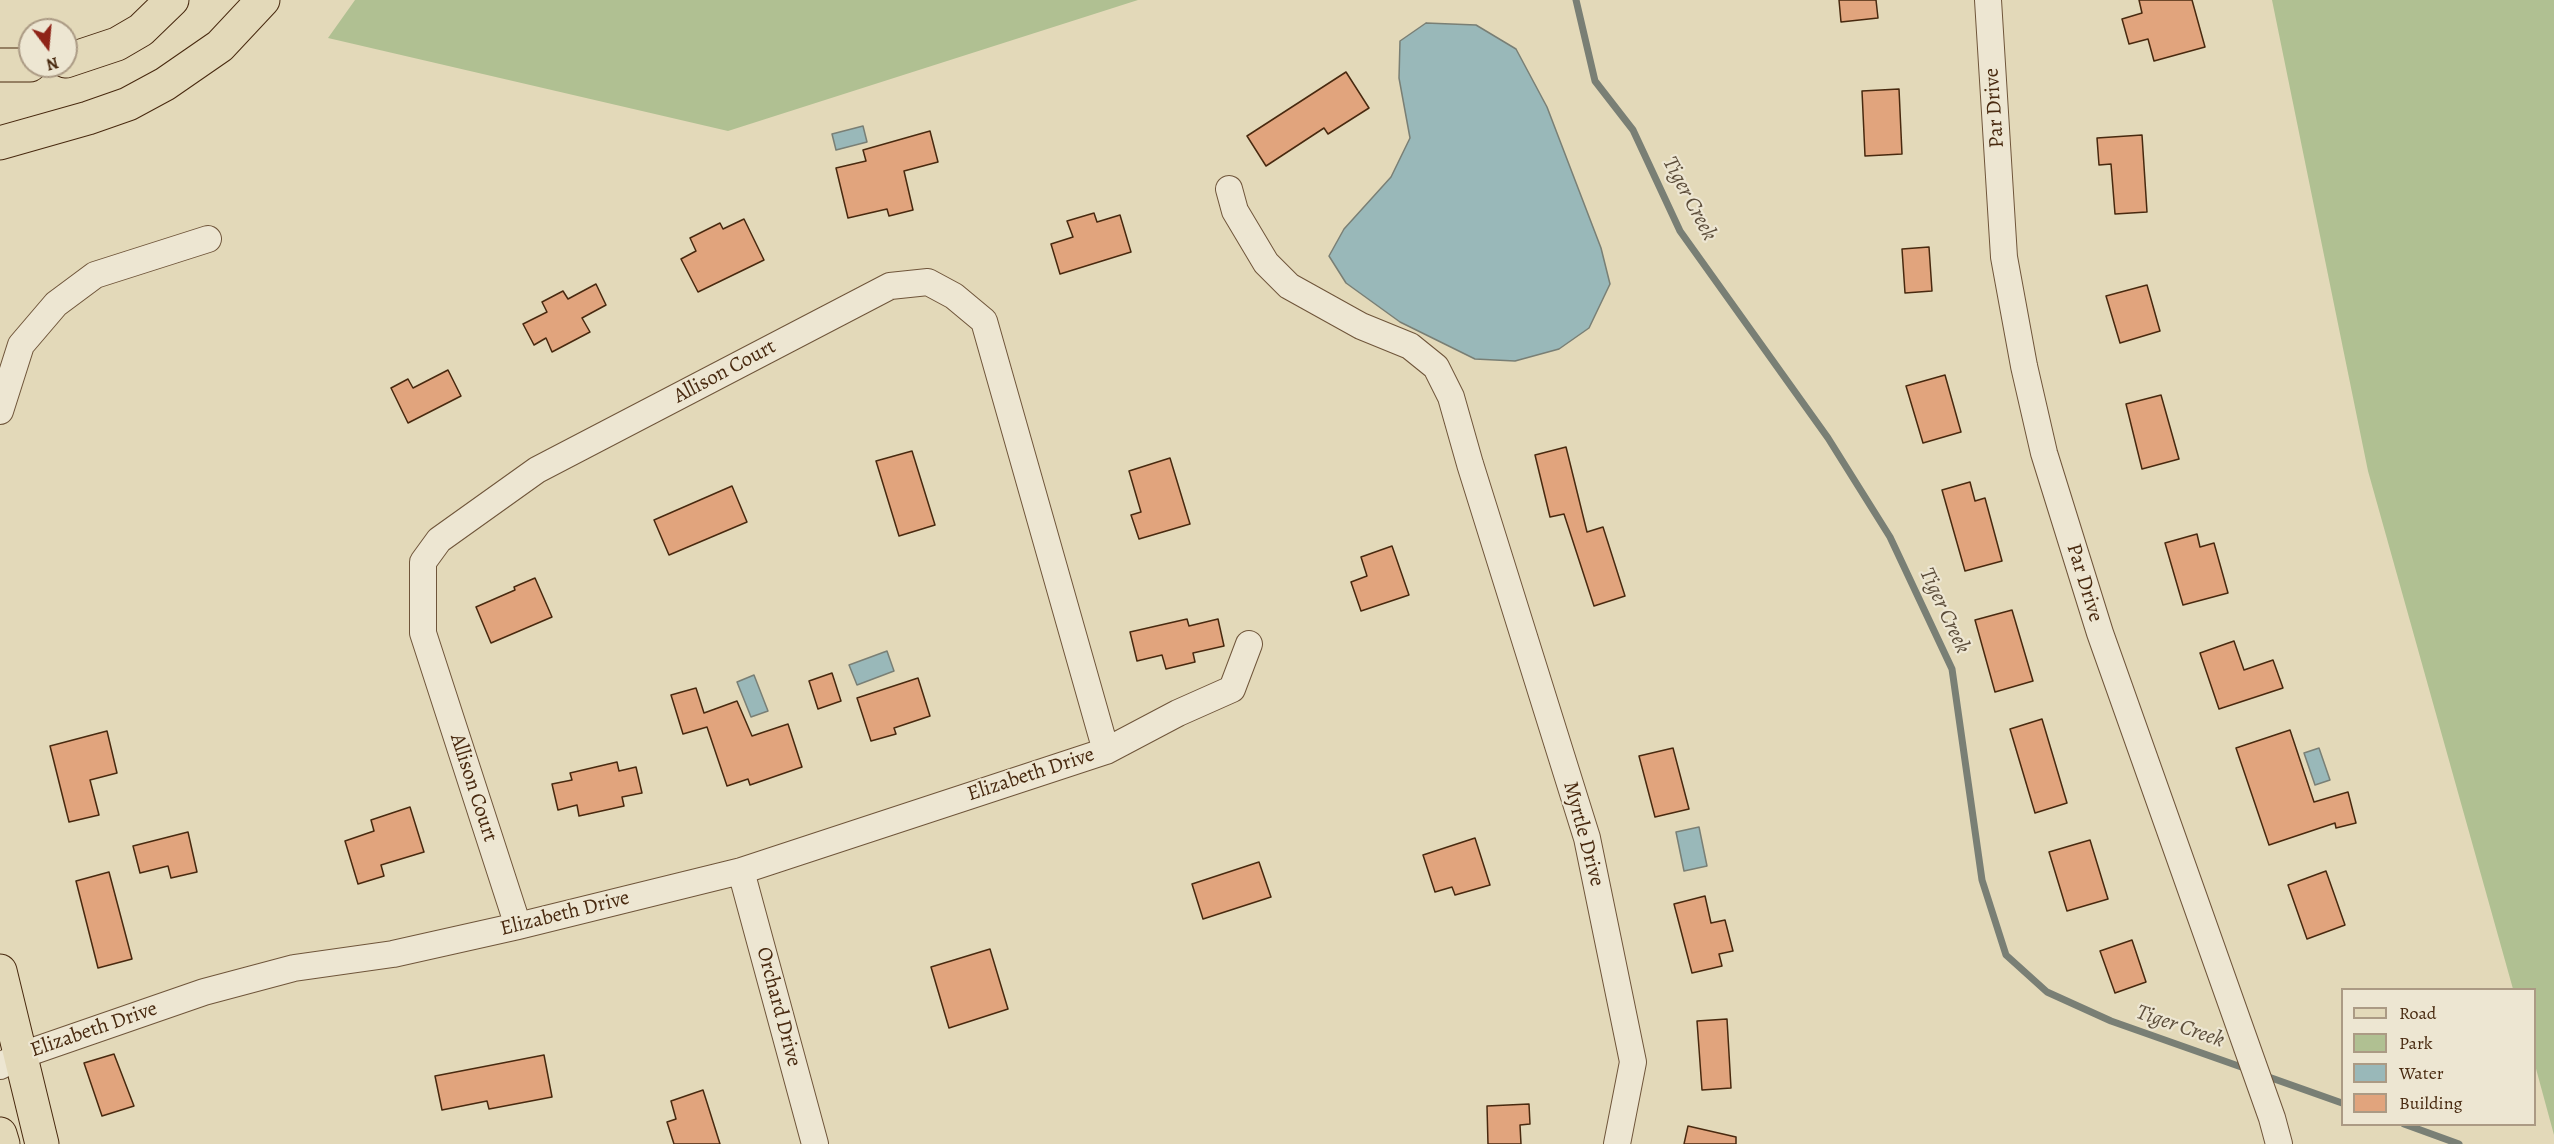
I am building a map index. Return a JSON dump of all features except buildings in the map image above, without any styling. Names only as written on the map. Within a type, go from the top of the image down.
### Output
[{"type":"main road","points":[[78,57],[117,44],[141,30],[172,0]]},
{"type":"main road","points":[[0,143],[128,104],[165,84],[220,46],[263,0]]},
{"type":"main road","points":[[0,65],[18,65]]},
{"type":"main road","points":[[0,971],[6,1058],[42,1144]]},
{"type":"main road","points":[[0,1134],[3,1144]]},
{"type":"street","name":"Par Drive","points":[[1988,0],[2004,257],[2024,366],[2044,453],[2100,633],[2272,1118],[2279,1144]]},
{"type":"street","name":"Myrtle Drive","points":[[1229,189],[1235,211],[1266,263],[1289,286],[1362,326],[1410,346],[1436,367],[1451,397],[1490,530],[1587,838],[1633,1062],[1617,1144]]},
{"type":"street","points":[[0,411],[21,345],[56,304],[95,275],[208,239]]},
{"type":"street","name":"Allison Court","points":[[518,926],[423,633],[423,562],[439,540],[537,470],[890,286],[928,282],[954,296],[984,321],[1106,751]]},
{"type":"street","name":"Elizabeth Drive","points":[[6,1058],[204,992],[283,971],[393,954],[741,871],[1106,751],[1178,713],[1232,689],[1249,644]]},
{"type":"street","name":"Orchard Drive","points":[[741,871],[815,1144]]},
{"type":"green space","points":[[355,0],[1138,0],[728,131],[328,38]]},
{"type":"green space","points":[[2272,0],[2554,0],[2554,1135],[2536,1069],[2536,988],[2513,988],[2368,471]]},
{"type":"water","points":[[1426,23],[1476,25],[1516,49],[1547,107],[1601,248],[1610,284],[1589,328],[1559,349],[1515,361],[1475,359],[1400,322],[1346,283],[1329,256],[1344,229],[1391,177],[1410,138],[1399,78],[1400,41]]},
{"type":"water","points":[[863,126],[867,142],[836,150],[832,134]]},
{"type":"water","points":[[887,651],[894,671],[857,685],[849,665]]},
{"type":"water","points":[[754,675],[768,711],[751,717],[737,682]]},
{"type":"water","points":[[2319,748],[2330,780],[2315,785],[2304,753]]},
{"type":"water","points":[[1699,827],[1707,866],[1684,871],[1676,832]]},
{"type":"waterway","name":"Tiger Creek","points":[[1576,0],[1595,81],[1633,130],[1680,231],[1828,438],[1890,537],[1952,669],[1982,880],[2006,955],[2047,992],[2111,1021],[2247,1069]]},
{"type":"waterway","name":"Tiger Creek","points":[[2263,1075],[2341,1103]]},
{"type":"waterway","name":"Tiger Creek","points":[[2410,1126],[2459,1144]]}]
